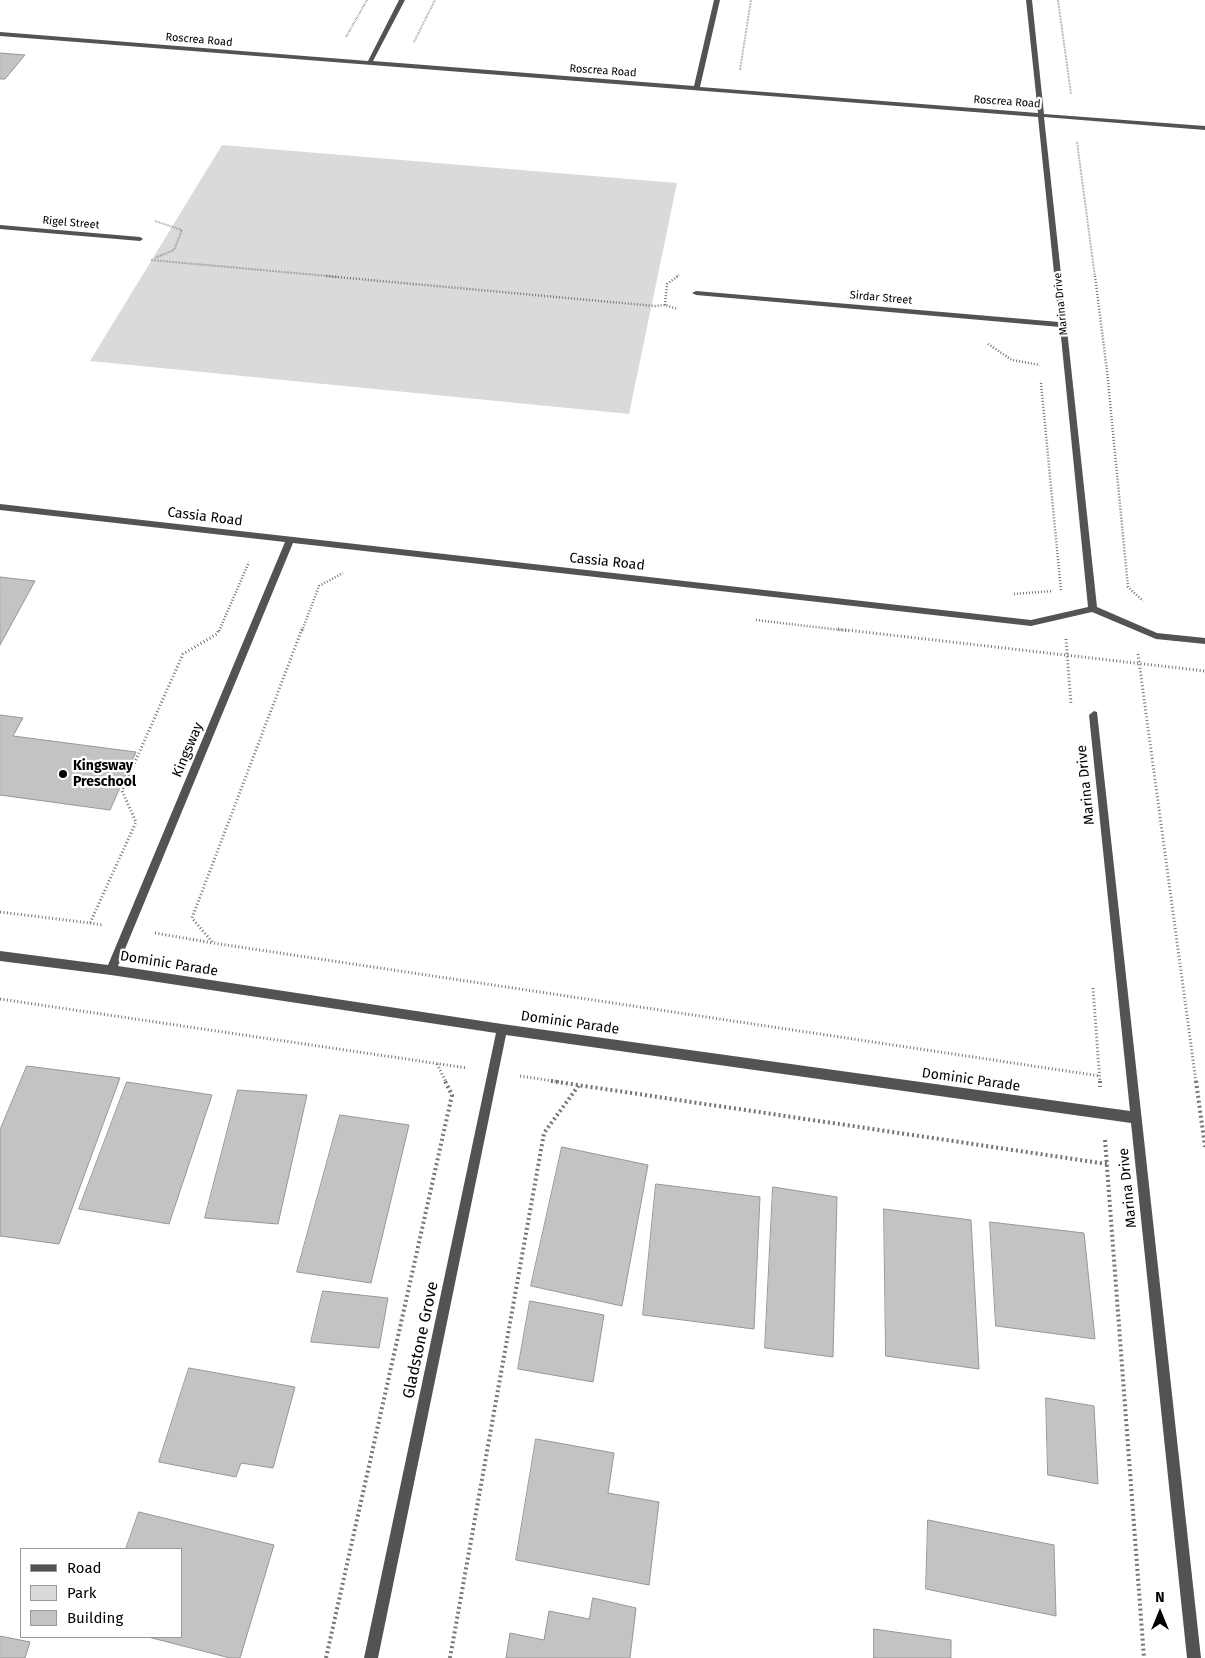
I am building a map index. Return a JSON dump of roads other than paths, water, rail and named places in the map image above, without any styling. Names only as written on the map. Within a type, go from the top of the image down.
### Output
[{"type":"street","points":[[370,64],[402,0]]},
{"type":"street","points":[[697,88],[717,0]]},
{"type":"street","name":"Marina Drive","points":[[1029,0],[1093,609]]},
{"type":"street","name":"Roscrea Road","points":[[0,34],[1205,128]]},
{"type":"street","name":"Rigel Street","points":[[0,227],[140,239]]},
{"type":"street","name":"Sirdar Street","points":[[696,293],[1063,325]]},
{"type":"street","name":"Cassia Road","points":[[0,507],[290,541],[1031,622],[1093,609]]},
{"type":"street","name":"Kingsway","points":[[111,970],[290,541]]},
{"type":"street","points":[[1093,609],[1156,636],[1205,641]]},
{"type":"street","name":"Marina Drive","points":[[1094,715],[1194,1658]]},
{"type":"street","name":"Dominic Parade","points":[[0,956],[111,970],[502,1029],[1136,1118]]},
{"type":"street","name":"Gladstone Grove","points":[[371,1658],[502,1029]]},
{"type":"place","name":"Kingsway Preschool","points":[[63,774]]}]
